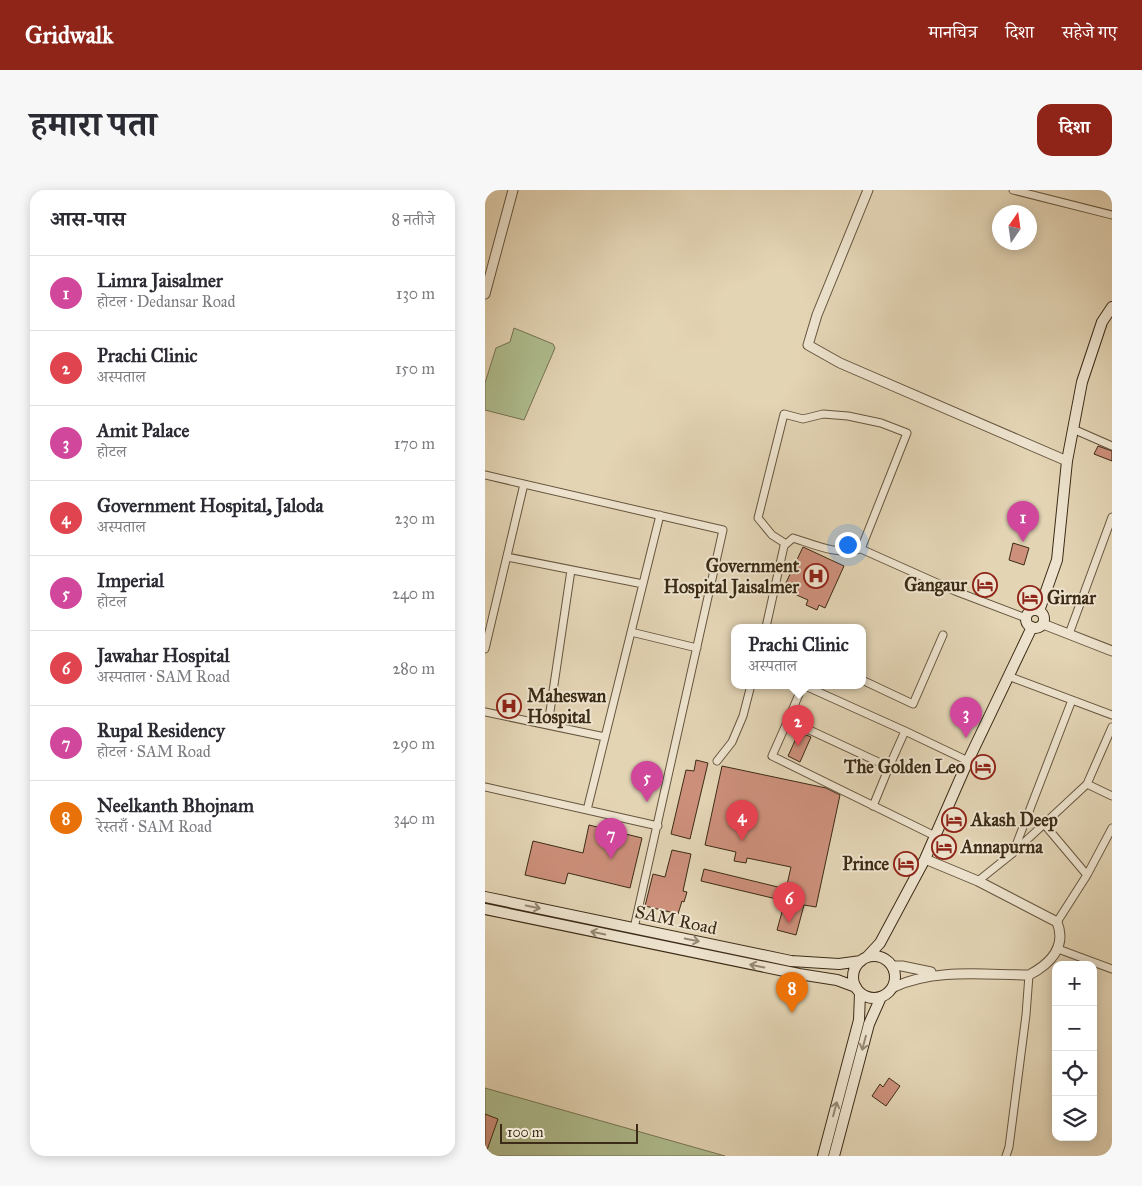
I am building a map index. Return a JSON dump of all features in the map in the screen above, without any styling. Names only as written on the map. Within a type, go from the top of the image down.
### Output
[{"type":"main road","points":[[1039,611],[1057,560],[1067,461],[1082,382],[1102,322],[1112,307]]},
{"type":"main road","points":[[1039,611],[1044,618],[1043,624],[1038,628],[1031,627],[1028,625],[1027,618],[1031,612],[1039,611]]},
{"type":"main road","points":[[823,1156],[859,1020],[858,990],[854,982],[854,970],[880,943],[925,859],[968,761],[1031,627]]},
{"type":"main road","name":"SAM Road","points":[[485,897],[791,961],[839,964],[864,959]]},
{"type":"main road","points":[[485,909],[799,974],[837,980],[871,998],[881,998]]},
{"type":"main road","points":[[834,1156],[869,1024],[881,998],[889,992],[896,980],[892,966],[882,955],[880,943]]},
{"type":"main road","points":[[864,959],[881,957],[892,966]]},
{"type":"street","points":[[485,294],[513,190]]},
{"type":"street","points":[[868,190],[817,315],[808,345],[840,363],[1067,461]]},
{"type":"street","points":[[1013,190],[1112,215]]},
{"type":"street","points":[[786,544],[772,535],[758,518],[784,414],[803,419],[823,414],[848,416],[881,423],[907,433],[861,549]]},
{"type":"street","points":[[1073,429],[1112,446]]},
{"type":"street","points":[[485,475],[723,530],[634,928]]},
{"type":"street","points":[[485,649],[524,484]]},
{"type":"street","points":[[587,810],[660,515]]},
{"type":"street","points":[[1069,634],[1112,517]]},
{"type":"street","points":[[767,624],[786,544],[793,538],[829,550],[854,551],[861,549],[955,591],[1027,618]]},
{"type":"street","points":[[507,557],[643,584]]},
{"type":"street","points":[[548,725],[571,570]]},
{"type":"street","points":[[1043,624],[1112,651]]},
{"type":"street","points":[[631,632],[697,648]]},
{"type":"street","points":[[866,682],[913,704],[943,635]]},
{"type":"street","points":[[1008,676],[1112,715]]},
{"type":"street","points":[[717,761],[732,742],[743,716],[750,689]]},
{"type":"street","points":[[801,689],[772,756],[935,836]]},
{"type":"street","points":[[812,689],[968,761]]},
{"type":"street","points":[[1013,853],[1072,700]]},
{"type":"street","points":[[485,712],[605,737]]},
{"type":"street","points":[[788,720],[889,768]]},
{"type":"street","points":[[977,881],[1013,853],[1087,784],[1112,727]]},
{"type":"street","points":[[873,806],[905,731]]},
{"type":"street","points":[[1087,784],[1112,796]]},
{"type":"street","points":[[485,788],[658,826]]},
{"type":"street","points":[[1044,824],[1087,874]]},
{"type":"street","points":[[892,966],[946,974],[1029,975],[1040,970],[1057,949],[1061,938],[1057,922],[1087,874],[1112,828]]},
{"type":"street","points":[[925,859],[977,881],[1057,922]]},
{"type":"street","points":[[1057,949],[1112,969]]},
{"type":"street","points":[[893,986],[920,977],[946,974]]},
{"type":"street","points":[[1006,1156],[1009,1147],[1026,1015],[1029,975]]},
{"type":"green space","points":[[514,328],[553,344],[555,348],[524,420],[485,410],[485,383],[496,348],[510,342]]},
{"type":"green space","points":[[485,1088],[725,1156],[485,1156]]},
{"type":"building","points":[[1098,446],[1112,451],[1112,461],[1094,454]]},
{"type":"building","points":[[1013,543],[1029,548],[1024,565],[1009,560]]},
{"type":"building","points":[[803,547],[844,566],[825,608],[819,605],[817,610],[806,605],[808,600],[783,589]]},
{"type":"building","points":[[799,732],[811,737],[800,762],[788,756]]},
{"type":"building","points":[[696,760],[708,763],[690,839],[671,834],[686,770],[694,771]]},
{"type":"building","points":[[722,766],[826,788],[840,795],[816,907],[804,905],[796,935],[777,930],[785,901],[701,881],[704,869],[786,889],[791,867],[747,858],[746,863],[734,861],[736,852],[705,845]]},
{"type":"building","points":[[589,825],[642,838],[630,888],[568,873],[565,884],[525,875],[533,841],[583,853]]},
{"type":"building","points":[[672,850],[691,854],[683,891],[687,892],[678,914],[645,906],[653,874],[665,877]]},
{"type":"building","points":[[889,1078],[900,1086],[886,1106],[872,1096],[880,1084],[883,1087]]},
{"type":"building","points":[[485,1114],[498,1119],[486,1153],[485,1152]]},
{"type":"place","name":"Limra Jaisalmer","points":[[1023,542]]},
{"type":"place","name":"Government Hospital Jaisalmer","points":[[816,576]]},
{"type":"place","name":"Gangaur","points":[[985,585]]},
{"type":"place","name":"Girnar","points":[[1030,598]]},
{"type":"place","name":"Maheswan Hospital","points":[[509,706]]},
{"type":"place","name":"Amit Palace","points":[[966,738]]},
{"type":"place","name":"Prachi Clinic","points":[[798,746]]},
{"type":"place","name":"The Golden Leo","points":[[983,767]]},
{"type":"place","name":"Imperial","points":[[647,802]]},
{"type":"place","name":"Akash Deep","points":[[954,820]]},
{"type":"place","name":"Government Hospital, Jaloda","points":[[742,841]]},
{"type":"place","name":"Annapurna","points":[[944,847]]},
{"type":"place","name":"Rupal Residency","points":[[611,859]]},
{"type":"place","name":"Prince","points":[[906,864]]},
{"type":"place","name":"Jawahar Hospital","points":[[789,923]]},
{"type":"place","name":"Neelkanth Bhojnam","points":[[792,1013]]}]
